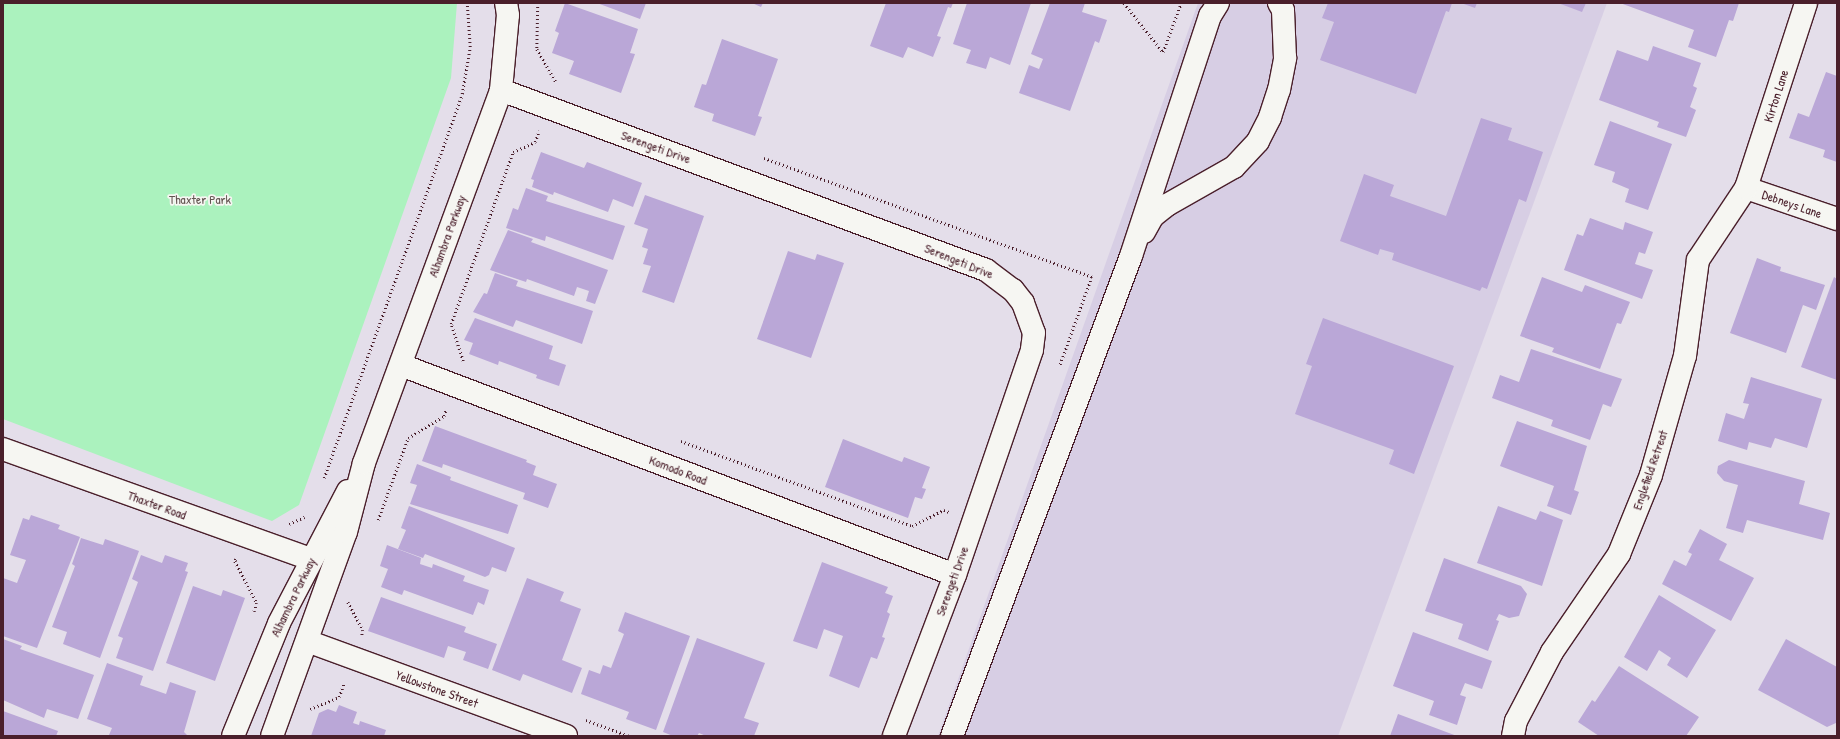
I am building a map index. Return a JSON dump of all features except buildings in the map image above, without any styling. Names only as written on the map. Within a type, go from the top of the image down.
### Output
[{"type":"street","name":"Alhambra Parkway","points":[[272,736],[346,532],[364,463],[501,90],[508,15],[506,3]]},
{"type":"street","points":[[952,736],[1130,256],[1210,16],[1218,3]]},
{"type":"street","points":[[1130,256],[1154,216],[1167,205],[1212,182],[1234,167],[1258,141],[1270,117],[1279,90],[1285,58],[1283,10],[1279,3]]},
{"type":"street","name":"Kirton Lane","points":[[1746,188],[1806,3]]},
{"type":"street","name":"Serengeti Drive","points":[[501,90],[986,270],[1013,290],[1030,318],[1034,333],[1032,350],[955,575],[894,736]]},
{"type":"street","name":"Debneys Lane","points":[[1746,188],[1837,219]]},
{"type":"street","name":"Englefield Retreat","points":[[1513,736],[1516,721],[1552,652],[1618,554],[1651,475],[1685,356],[1698,260],[1746,188]]},
{"type":"street","name":"Komodo Road","points":[[401,365],[955,575]]},
{"type":"street","name":"Thaxter Road","points":[[5,457],[311,559]]},
{"type":"street","name":"Alhambra Parkway","points":[[233,736],[279,623],[345,495],[364,463]]},
{"type":"street","name":"Yellowstone Street","points":[[307,641],[566,736]]},
{"type":"path","points":[[322,484],[462,94],[470,47],[467,3]]},
{"type":"path","points":[[538,3],[537,49],[556,82],[563,85]]},
{"type":"path","points":[[1124,3],[1163,52],[1181,3]]},
{"type":"path","points":[[375,527],[408,438],[444,416],[463,362],[451,324],[512,152],[535,142],[556,82]]},
{"type":"path","points":[[757,155],[1092,277],[1058,373]]},
{"type":"path","points":[[463,362],[471,364]]},
{"type":"path","points":[[673,438],[912,526],[944,510],[974,520]]},
{"type":"path","points":[[286,525],[311,514]]},
{"type":"path","points":[[244,536],[235,562],[257,603],[252,618]]},
{"type":"path","points":[[307,710],[339,697],[363,630],[348,602],[351,595]]},
{"type":"shaded area","points":[[1198,3],[1607,3],[1338,736],[938,736]]},
{"type":"green space","name":"Thaxter Park","points":[[3,3],[457,3],[451,78],[299,505],[272,521],[3,419]]}]
